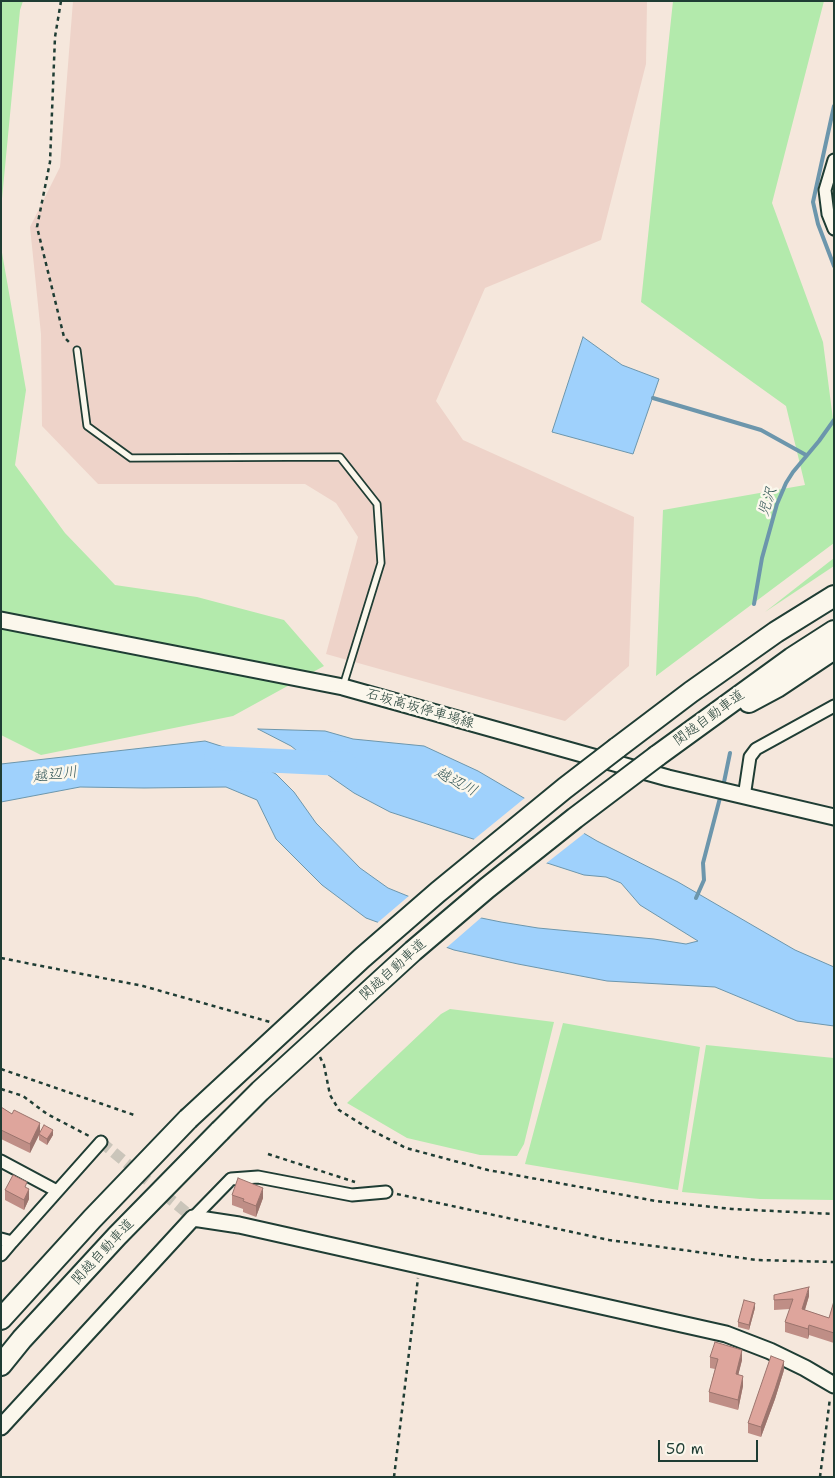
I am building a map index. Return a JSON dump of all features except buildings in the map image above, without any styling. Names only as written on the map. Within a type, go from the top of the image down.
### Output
[{"type":"highway","points":[[776,632],[834,592]]},
{"type":"highway","name":"関越自動車道","points":[[1,1319],[188,1118],[389,934],[565,788],[617,748],[691,692],[776,632],[834,596]]},
{"type":"highway","name":"関越自動車道","points":[[1,1365],[22,1339],[117,1236],[220,1131],[309,1046],[420,945],[487,888],[575,818],[684,736],[834,630]]},
{"type":"highway","points":[[684,736],[777,688],[834,649]]},
{"type":"street","points":[[834,160],[825,190],[828,214],[834,229]]},
{"type":"street","name":"石坂高坂停車場線","points":[[1,620],[343,687],[668,778],[834,817]]},
{"type":"street","points":[[738,795],[750,758],[756,749],[834,706]]},
{"type":"street","points":[[1,1255],[7,1240],[57,1191],[101,1142]]},
{"type":"street","points":[[1,1161],[57,1191]]},
{"type":"street","points":[[1,1427],[193,1218],[232,1179],[258,1177],[352,1195],[386,1192]]},
{"type":"street","points":[[193,1218],[239,1225],[726,1334],[770,1350],[833,1384]]},
{"type":"lane","points":[[77,350],[87,426],[131,458],[340,457],[377,504],[381,564],[343,687]]},
{"type":"path","points":[[61,1],[55,37],[50,162],[37,227],[64,338],[77,350]]},
{"type":"path","points":[[1,958],[143,986],[275,1023]]},
{"type":"path","points":[[319,1056],[324,1064],[330,1095],[339,1110],[369,1129],[406,1148],[488,1170],[656,1201],[732,1209],[834,1214]]},
{"type":"path","points":[[1,1070],[137,1116]]},
{"type":"path","points":[[1,1089],[24,1096],[47,1114],[101,1142]]},
{"type":"path","points":[[268,1154],[359,1183]]},
{"type":"path","points":[[386,1192],[609,1240],[757,1260],[834,1262]]},
{"type":"path","points":[[394,1477],[420,1266]]},
{"type":"path","points":[[820,1477],[833,1384]]},
{"type":"shaded area","points":[[73,1],[647,1],[646,64],[601,240],[485,288],[436,401],[463,440],[634,517],[629,666],[565,721],[326,654],[358,537],[336,503],[305,484],[98,484],[42,426],[41,334],[30,227],[60,167]]},
{"type":"green space","points":[[1,1],[23,1],[20,10],[1,209]]},
{"type":"green space","points":[[673,1],[824,1],[772,203],[823,342],[834,427],[834,543],[656,676],[663,510],[805,485],[786,406],[641,302]]},
{"type":"green space","points":[[1,247],[26,390],[15,465],[65,533],[115,585],[197,597],[284,620],[324,666],[233,716],[41,755],[1,735]]},
{"type":"green space","points":[[834,558],[834,566],[765,612]]},
{"type":"green space","points":[[450,1009],[554,1022],[524,1144],[517,1156],[480,1155],[407,1138],[347,1103],[441,1014]]},
{"type":"green space","points":[[563,1023],[700,1047],[678,1190],[525,1164]]},
{"type":"green space","points":[[706,1045],[834,1058],[834,1200],[760,1199],[682,1192]]},
{"type":"water","points":[[583,337],[622,365],[659,379],[633,454],[552,432]]},
{"type":"water","points":[[258,729],[325,731],[353,739],[424,746],[478,771],[597,841],[678,882],[795,950],[834,967],[834,1026],[797,1021],[715,987],[607,981],[454,950],[366,918],[322,885],[276,839],[257,800],[226,787],[80,787],[1,802],[1,764],[205,741],[227,748],[276,774],[294,792],[316,823],[360,868],[388,888],[442,910],[538,928],[654,939],[686,944],[698,941],[640,905],[621,883],[606,877],[584,875],[390,812],[354,793],[291,746]]},
{"type":"pier","points":[[526,797],[586,832],[544,865],[472,841]]},
{"type":"pier","points":[[410,895],[443,908],[483,916],[445,949],[376,924]]},
{"type":"waterway","name":"児沢","points":[[834,106],[813,202],[818,224],[834,266]]},
{"type":"waterway","points":[[653,398],[761,430],[806,455]]},
{"type":"waterway","name":"児沢","points":[[754,604],[762,558],[777,504],[786,483],[834,420]]},
{"type":"waterway","name":"児沢","points":[[723,787],[730,753]]},
{"type":"waterway","name":"越辺川","points":[[216,758],[345,764]]},
{"type":"waterway","name":"児沢","points":[[696,898],[704,880],[703,863],[721,794]]},
{"type":"tunnel","points":[[101,1142],[193,1218]]}]
